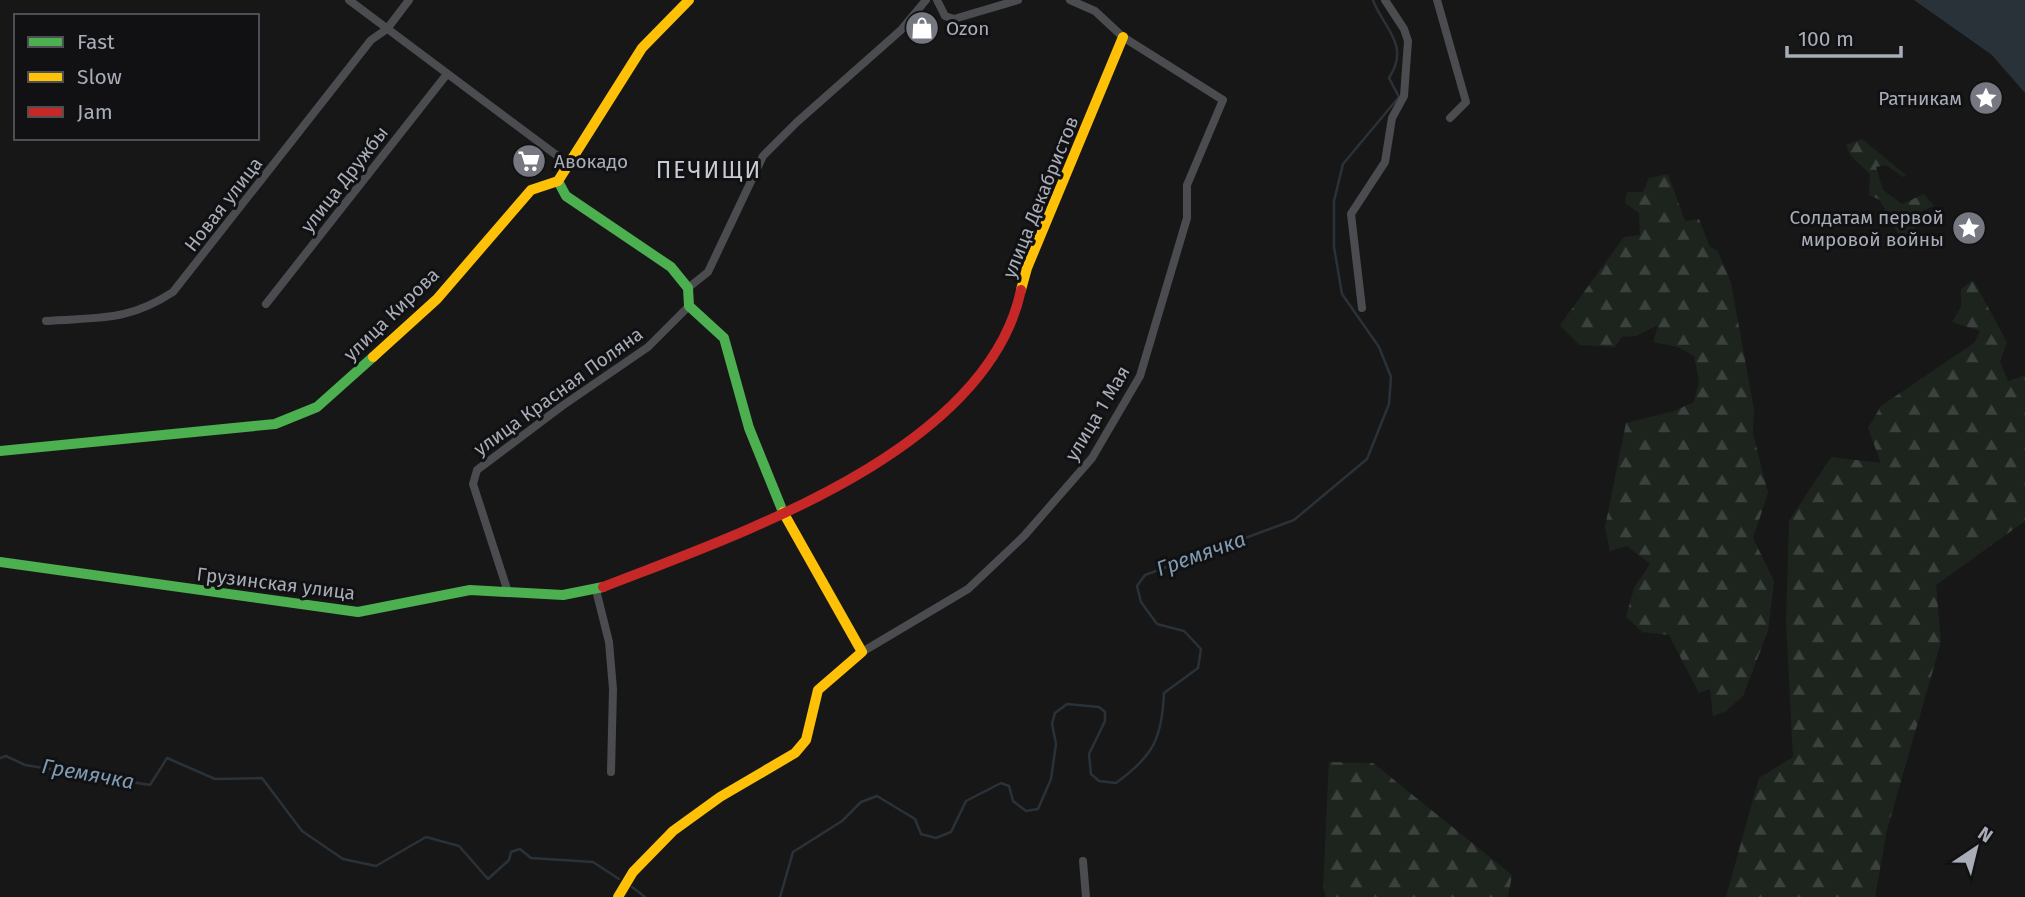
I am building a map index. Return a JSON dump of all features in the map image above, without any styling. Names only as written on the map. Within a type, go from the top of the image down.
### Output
[{"type":"street","points":[[349,0],[567,163]]},
{"type":"street","name":"Новая улица","points":[[46,321],[129,315],[147,309],[173,292],[371,40],[387,29],[409,0]]},
{"type":"street","points":[[618,897],[639,863],[661,838],[795,753],[806,740],[818,690],[862,652],[784,514],[749,428],[724,338],[689,306],[688,288],[671,267],[566,196],[558,181],[642,48],[689,0]]},
{"type":"street","points":[[688,288],[708,272],[763,156],[797,122],[901,30],[926,0]]},
{"type":"street","points":[[937,0],[945,16],[954,19],[1018,0]]},
{"type":"street","points":[[1070,0],[1095,11],[1123,37]]},
{"type":"street","points":[[1362,309],[1351,214],[1385,162],[1392,118],[1404,96],[1408,41],[1404,29],[1385,0]]},
{"type":"street","points":[[1437,0],[1465,102],[1450,118]]},
{"type":"street","name":"улица 1 Мая","points":[[862,652],[968,589],[1024,536],[1093,458],[1140,376],[1187,218],[1187,185],[1223,100],[1123,37]]},
{"type":"street","name":"улица Декабристов","points":[[784,514],[864,472],[890,455],[955,400],[1002,341],[1019,305],[1027,268],[1123,37]]},
{"type":"street","name":"улица Дружбы","points":[[266,304],[447,74]]},
{"type":"street","name":"улица Кирова","points":[[0,451],[275,424],[317,407],[437,299],[531,190],[558,181]]},
{"type":"street","name":"улица Красная Поляна","points":[[508,592],[472,484],[477,470],[562,406],[648,347],[689,306]]},
{"type":"street","name":"Грузинская улица","points":[[0,562],[358,612],[470,590],[563,595],[596,590],[784,514]]},
{"type":"street","points":[[596,590],[609,642],[613,689],[611,772]]},
{"type":"street","points":[[1083,861],[1086,897]]},
{"type":"green space","points":[[1862,139],[1906,175],[1903,177],[1886,165],[1876,167],[1883,190],[1902,204],[1924,194],[1934,206],[1914,214],[1916,246],[1906,249],[1880,200],[1869,195],[1870,174],[1850,155],[1846,145]]},
{"type":"green space","points":[[1668,174],[1685,221],[1699,219],[1710,247],[1718,251],[1731,283],[1754,410],[1753,434],[1768,493],[1753,538],[1774,581],[1768,631],[1743,696],[1726,711],[1713,716],[1710,689],[1699,693],[1669,635],[1642,632],[1626,617],[1634,588],[1650,564],[1627,546],[1610,551],[1605,527],[1626,423],[1674,411],[1694,402],[1699,381],[1694,356],[1678,347],[1653,342],[1658,325],[1636,336],[1622,337],[1615,347],[1579,345],[1560,325],[1624,237],[1640,235],[1639,213],[1625,203],[1627,192],[1643,192],[1649,178]]},
{"type":"green space","points":[[1973,280],[2007,342],[2000,361],[2008,381],[2025,375],[2025,521],[1936,585],[1941,642],[1887,830],[1875,897],[1726,897],[1759,778],[1793,757],[1786,621],[1789,521],[1831,457],[1881,463],[1868,428],[1881,406],[1974,343],[1980,331],[1952,322],[1961,307],[1961,289]]},
{"type":"green space","points":[[1329,762],[1373,763],[1512,875],[1508,897],[1326,897],[1323,888]]},
{"type":"shaded area","points":[[1914,0],[2025,0],[2025,93],[1992,55]]},
{"type":"waterway","name":"Гремячка","points":[[780,897],[793,852],[842,821],[861,802],[877,796],[915,819],[921,834],[936,838],[951,832],[966,801],[1001,783],[1009,786],[1013,801],[1026,811],[1038,809],[1051,779],[1056,744],[1052,724],[1055,713],[1067,704],[1099,707],[1105,712],[1105,721],[1089,754],[1091,774],[1099,781],[1116,783],[1147,755],[1158,735],[1164,693],[1198,668],[1201,649],[1184,631],[1157,624],[1141,602],[1137,586],[1145,575],[1294,520],[1367,459],[1389,404],[1391,377],[1379,347],[1342,294],[1334,247],[1334,201],[1343,164],[1399,97],[1389,78],[1395,66],[1396,46],[1373,0]]},
{"type":"waterway","name":"Гремячка","points":[[0,758],[6,756],[25,765],[150,785],[167,758],[215,779],[262,778],[302,831],[343,859],[376,866],[426,837],[459,846],[488,879],[509,860],[511,852],[520,849],[531,858],[593,862],[619,879]]},
{"type":"waterway","name":"Гремячка","points":[[632,887],[645,897]]},
{"type":"traffic: fast","points":[[558,181],[566,196],[671,267],[688,288],[689,306],[724,338],[749,428],[783,512]]},
{"type":"traffic: fast","points":[[0,451],[275,424],[317,407],[373,357]]},
{"type":"traffic: fast","points":[[0,562],[358,612],[470,590],[563,595],[603,587]]},
{"type":"traffic: slow","points":[[373,357],[437,299],[531,190],[558,181],[642,48],[689,0]]},
{"type":"traffic: slow","points":[[1021,290],[1027,268],[1123,37]]},
{"type":"traffic: slow","points":[[618,897],[633,872],[673,831],[720,797],[795,753],[806,740],[818,690],[862,652],[783,512]]},
{"type":"traffic: jam","points":[[603,587],[721,541],[786,512],[850,479],[910,441],[960,397],[999,347],[1021,290]]},
{"type":"place","name":"Ozon","points":[[922,28]]},
{"type":"place","name":"Ратникам","points":[[1986,98]]},
{"type":"place","name":"Авокадо","points":[[529,161]]},
{"type":"place","name":"Солдатам первой мировой войны","points":[[1969,228]]},
{"type":"district","name":"ПЕЧИЩИ","points":[[709,170]]}]
